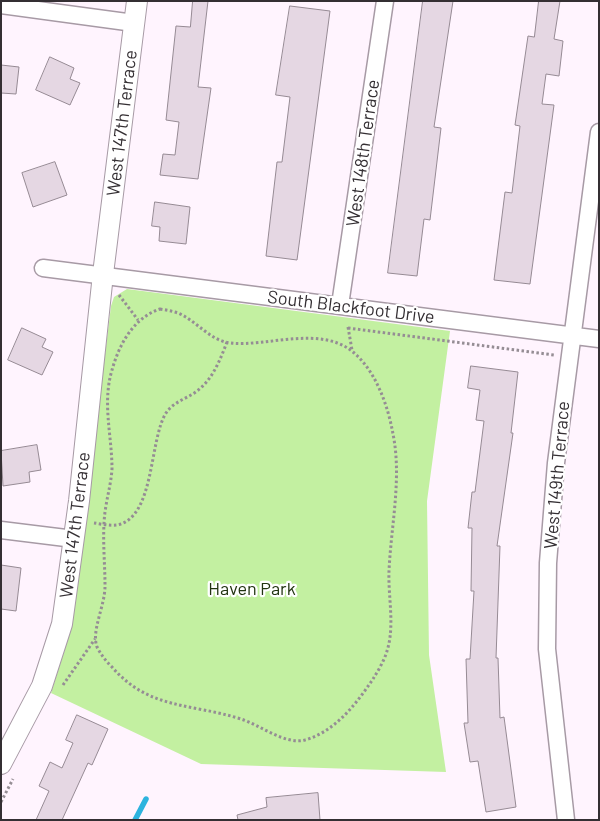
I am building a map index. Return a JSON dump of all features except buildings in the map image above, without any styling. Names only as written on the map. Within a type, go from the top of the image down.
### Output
[{"type":"street","name":"West 147th Terrace","points":[[1,764],[42,686],[59,633],[75,530],[103,274],[137,1]]},
{"type":"street","name":"West 148th Terrace","points":[[346,306],[385,1]]},
{"type":"street","points":[[1,5],[134,23]]},
{"type":"street","name":"West 149th Terrace","points":[[566,820],[547,649],[548,563],[556,463],[599,132]]},
{"type":"street","points":[[43,268],[103,274]]},
{"type":"street","name":"South Blackfoot Drive","points":[[103,274],[599,339]]},
{"type":"street","points":[[1,530],[75,530]]},
{"type":"path","points":[[346,306],[352,350]]},
{"type":"path","points":[[160,309],[176,312],[216,338],[227,342],[234,344],[302,338],[334,343],[352,350],[368,369],[382,396],[393,434],[396,464],[389,573],[390,630],[387,651],[376,675],[349,712],[322,732],[302,741],[289,740],[240,719],[161,701],[126,684],[103,657],[96,645],[95,630],[102,612],[105,592],[104,524],[112,468],[108,391],[112,370],[125,340],[138,320],[160,309]]},
{"type":"path","points":[[348,328],[544,355],[569,354]]},
{"type":"path","points":[[75,530],[104,524],[118,525],[130,518],[141,506],[158,430],[167,413],[177,402],[196,392],[209,380],[227,342]]},
{"type":"green space","name":"Haven Park","points":[[127,289],[450,331],[427,501],[429,655],[446,772],[201,764],[51,693],[71,630],[111,306],[114,297]]},
{"type":"waterway","points":[[135,820],[146,799]]}]
